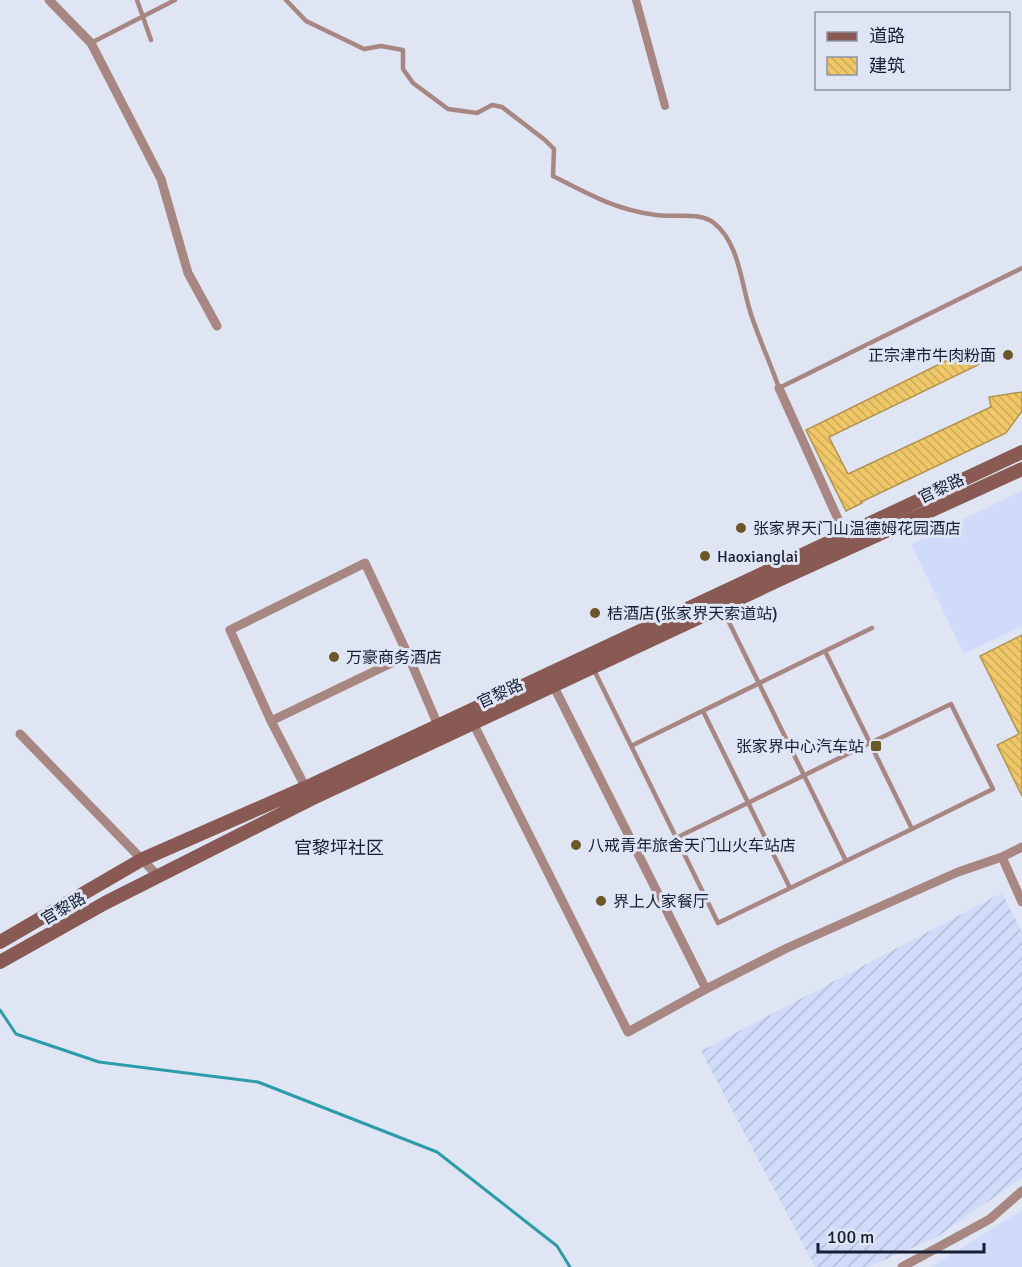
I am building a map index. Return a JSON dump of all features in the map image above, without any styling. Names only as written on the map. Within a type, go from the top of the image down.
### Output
[{"type":"main road","name":"官黎路","points":[[440,731],[473,723],[550,680],[592,668],[722,608],[1022,452]]},
{"type":"main road","name":"官黎路","points":[[0,942],[141,860],[308,793],[848,541],[1022,469]]},
{"type":"main road","name":"官黎路","points":[[3,961],[308,793]]},
{"type":"street","points":[[49,0],[91,43],[161,178],[188,273],[217,326]]},
{"type":"street","points":[[636,0],[665,106]]},
{"type":"street","points":[[779,388],[848,541]]},
{"type":"street","points":[[308,793],[271,721],[230,630],[365,562],[440,731]]},
{"type":"street","points":[[271,721],[408,655]]},
{"type":"street","points":[[550,680],[706,989]]},
{"type":"street","points":[[473,723],[628,1032],[706,989],[798,944],[1022,847]]},
{"type":"street","points":[[21,734],[158,876]]},
{"type":"street","points":[[1002,857],[1022,902]]},
{"type":"street","points":[[902,1267],[990,1219],[1022,1191]]},
{"type":"lane","points":[[136,0],[151,40]]},
{"type":"lane","points":[[91,43],[175,0]]},
{"type":"lane","points":[[286,0],[306,21],[364,50],[381,46],[403,50],[404,69],[413,83],[448,109],[477,114],[492,105],[502,107],[554,149],[554,176],[610,205],[656,216],[699,217],[714,223],[730,241],[750,312],[779,388],[1022,268]]},
{"type":"lane","points":[[722,608],[846,861]]},
{"type":"lane","points":[[631,746],[872,628]]},
{"type":"lane","points":[[825,651],[912,828]]},
{"type":"lane","points":[[592,668],[631,746],[676,838],[718,923],[993,789],[951,704],[676,838]]},
{"type":"lane","points":[[703,711],[789,888]]},
{"type":"shaded area","points":[[1022,491],[1022,626],[964,654],[911,544]]},
{"type":"shaded area","points":[[1002,893],[1022,932],[1022,1178],[937,1237],[868,1267],[815,1267],[701,1051]]},
{"type":"shaded area","points":[[1022,1210],[1022,1267],[931,1267]]},
{"type":"building","points":[[972,348],[980,364],[829,437],[848,474],[991,407],[989,397],[1022,392],[1022,411],[1006,433],[846,511],[806,430]]},
{"type":"building","points":[[1022,635],[1022,796],[997,745],[1019,734],[980,656]]},
{"type":"waterway","points":[[0,1010],[16,1034],[99,1062],[258,1082],[437,1152],[557,1246],[570,1267]]},
{"type":"place","name":"正宗津市牛肉粉面","points":[[1008,355]]},
{"type":"place","name":"张家界天门山温德姆花园酒店","points":[[741,528]]},
{"type":"place","name":"Haoxianglai","points":[[705,556]]},
{"type":"place","name":"桔酒店(张家界天索道站)","points":[[595,613]]},
{"type":"place","name":"万豪商务酒店","points":[[334,657]]},
{"type":"place","name":"张家界中心汽车站","points":[[876,746]]},
{"type":"place","name":"八戒青年旅舍天门山火车站店","points":[[576,845]]},
{"type":"place","name":"界上人家餐厅","points":[[601,901]]},
{"type":"district","name":"官黎坪社区","points":[[339,848]]}]
